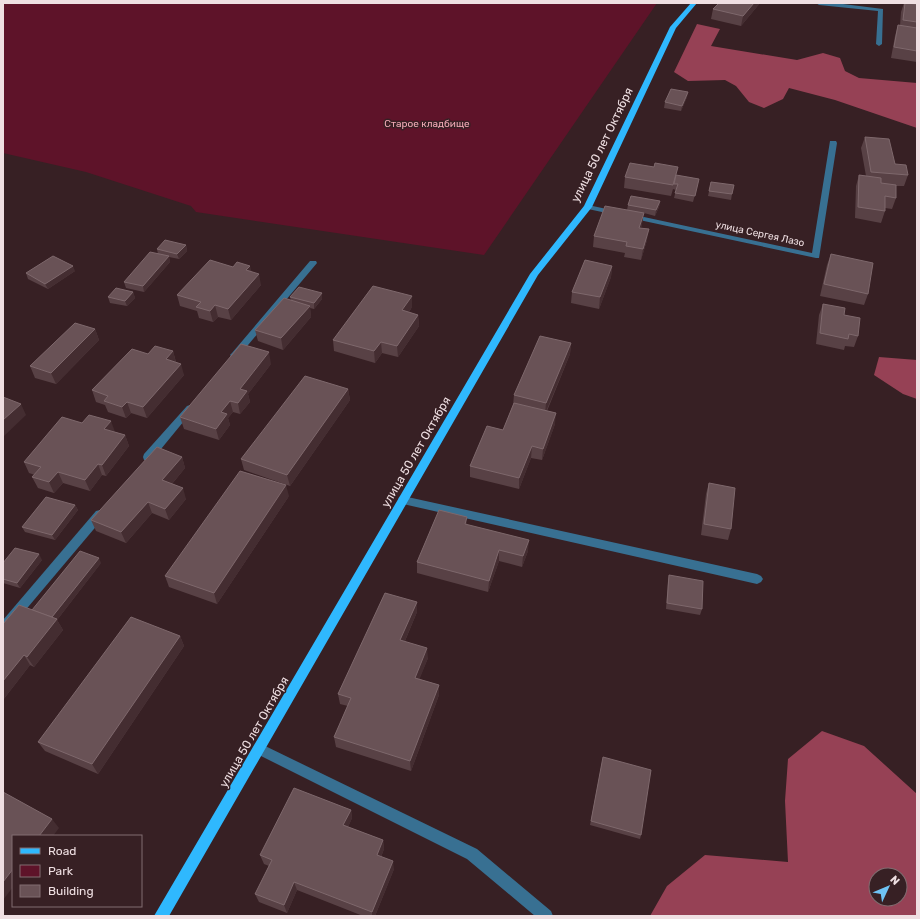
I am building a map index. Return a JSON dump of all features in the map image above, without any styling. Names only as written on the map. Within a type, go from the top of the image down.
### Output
[{"type":"main road","name":"улица 50 лет Октября","points":[[161,916],[534,274],[588,207],[673,27],[694,3]]},
{"type":"street","points":[[819,3],[881,10],[879,44]]},
{"type":"street","name":"улица Сергея Лазо","points":[[588,207],[816,256],[833,143]]},
{"type":"street","points":[[230,361],[312,263]]},
{"type":"street","points":[[142,464],[199,397]]},
{"type":"street","points":[[403,500],[757,579]]},
{"type":"street","points":[[3,628],[106,507]]},
{"type":"street","points":[[259,749],[472,854],[546,916]]},
{"type":"green space","name":"Старое кладбище","points":[[3,3],[657,3],[484,255],[196,212],[191,206],[86,172],[3,153]]},
{"type":"shaded area","points":[[697,24],[720,29],[711,46],[797,60],[823,53],[840,58],[845,71],[859,78],[917,83],[917,128],[835,100],[789,88],[783,99],[764,108],[749,102],[736,86],[725,80],[688,81],[674,72]]},
{"type":"shaded area","points":[[879,357],[917,360],[917,399],[903,394],[874,375]]},
{"type":"shaded area","points":[[822,731],[864,746],[917,794],[917,916],[650,916],[667,886],[705,855],[788,862],[785,801],[788,759]]},
{"type":"building","points":[[719,3],[754,3],[743,16],[713,9]]},
{"type":"building","points":[[905,3],[917,4],[917,22],[903,20]]},
{"type":"building","points":[[898,25],[917,28],[917,51],[894,47]]},
{"type":"building","points":[[671,89],[688,92],[682,106],[665,102]]},
{"type":"building","points":[[865,137],[889,139],[895,164],[906,165],[908,175],[871,172]]},
{"type":"building","points":[[630,163],[654,167],[655,163],[678,167],[673,185],[625,177]]},
{"type":"building","points":[[676,175],[699,179],[695,196],[675,193],[678,184],[674,184]]},
{"type":"building","points":[[859,175],[881,178],[881,183],[896,185],[896,198],[885,196],[885,211],[858,207]]},
{"type":"building","points":[[711,182],[734,185],[732,194],[709,191]]},
{"type":"building","points":[[631,196],[660,201],[656,210],[628,205]]},
{"type":"building","points":[[605,206],[644,213],[639,228],[649,229],[643,249],[626,246],[627,242],[594,236]]},
{"type":"building","points":[[165,240],[186,245],[177,254],[157,249]]},
{"type":"building","points":[[150,252],[169,256],[143,286],[124,282]]},
{"type":"building","points":[[831,254],[873,263],[868,294],[824,284]]},
{"type":"building","points":[[53,256],[73,266],[45,284],[26,273]]},
{"type":"building","points":[[210,260],[233,267],[237,262],[250,266],[246,270],[259,274],[228,309],[215,305],[210,311],[196,307],[201,302],[177,295]]},
{"type":"building","points":[[585,260],[612,266],[600,297],[572,292]]},
{"type":"building","points":[[373,286],[412,296],[402,310],[418,315],[397,346],[381,342],[374,351],[333,340]]},
{"type":"building","points":[[299,287],[322,293],[314,303],[290,297]]},
{"type":"building","points":[[116,288],[133,292],[125,301],[108,297]]},
{"type":"building","points":[[284,298],[310,306],[281,338],[255,330]]},
{"type":"building","points":[[823,304],[845,308],[844,315],[860,318],[858,336],[849,334],[848,339],[820,333]]},
{"type":"building","points":[[75,323],[95,329],[51,373],[30,366]]},
{"type":"building","points":[[540,336],[571,343],[546,403],[514,395]]},
{"type":"building","points":[[241,344],[269,352],[240,389],[247,391],[238,403],[230,401],[221,412],[227,414],[216,429],[180,417]]},
{"type":"building","points":[[155,346],[173,351],[166,359],[181,364],[143,407],[127,402],[122,407],[104,401],[108,396],[92,390],[132,349],[148,354]]},
{"type":"building","points":[[305,376],[348,389],[287,475],[241,459]]},
{"type":"building","points":[[3,397],[21,404],[3,420]]},
{"type":"building","points":[[514,403],[556,413],[543,449],[532,446],[519,478],[470,466],[487,426],[503,430]]},
{"type":"building","points":[[89,415],[111,421],[104,429],[125,435],[102,465],[98,464],[85,480],[58,472],[49,482],[32,477],[41,467],[24,462],[62,417],[82,423]]},
{"type":"building","points":[[157,447],[182,457],[162,480],[183,488],[165,509],[148,502],[121,532],[91,520]]},
{"type":"building","points":[[240,471],[286,485],[214,593],[165,576]]},
{"type":"building","points":[[709,483],[735,488],[731,529],[704,524]]},
{"type":"building","points":[[46,497],[75,505],[52,535],[22,527]]},
{"type":"building","points":[[439,510],[467,517],[465,524],[529,540],[523,556],[499,550],[489,581],[417,562]]},
{"type":"building","points":[[15,548],[39,554],[17,583],[3,579],[3,563]]},
{"type":"building","points":[[80,551],[99,558],[52,617],[32,610]]},
{"type":"building","points":[[669,575],[703,581],[702,609],[667,603]]},
{"type":"building","points":[[385,593],[417,602],[400,640],[427,648],[415,678],[439,685],[410,761],[334,737],[351,698],[338,694]]},
{"type":"building","points":[[19,605],[57,619],[27,657],[24,655],[3,681],[3,624]]},
{"type":"building","points":[[131,617],[180,636],[92,764],[38,742]]},
{"type":"building","points":[[603,757],[651,770],[641,835],[591,821]]},
{"type":"building","points":[[294,788],[351,810],[343,825],[383,840],[377,855],[393,861],[372,912],[294,882],[284,905],[255,894],[272,860],[260,855]]},
{"type":"building","points":[[3,792],[52,819],[40,835],[12,835],[12,870],[3,882]]}]
